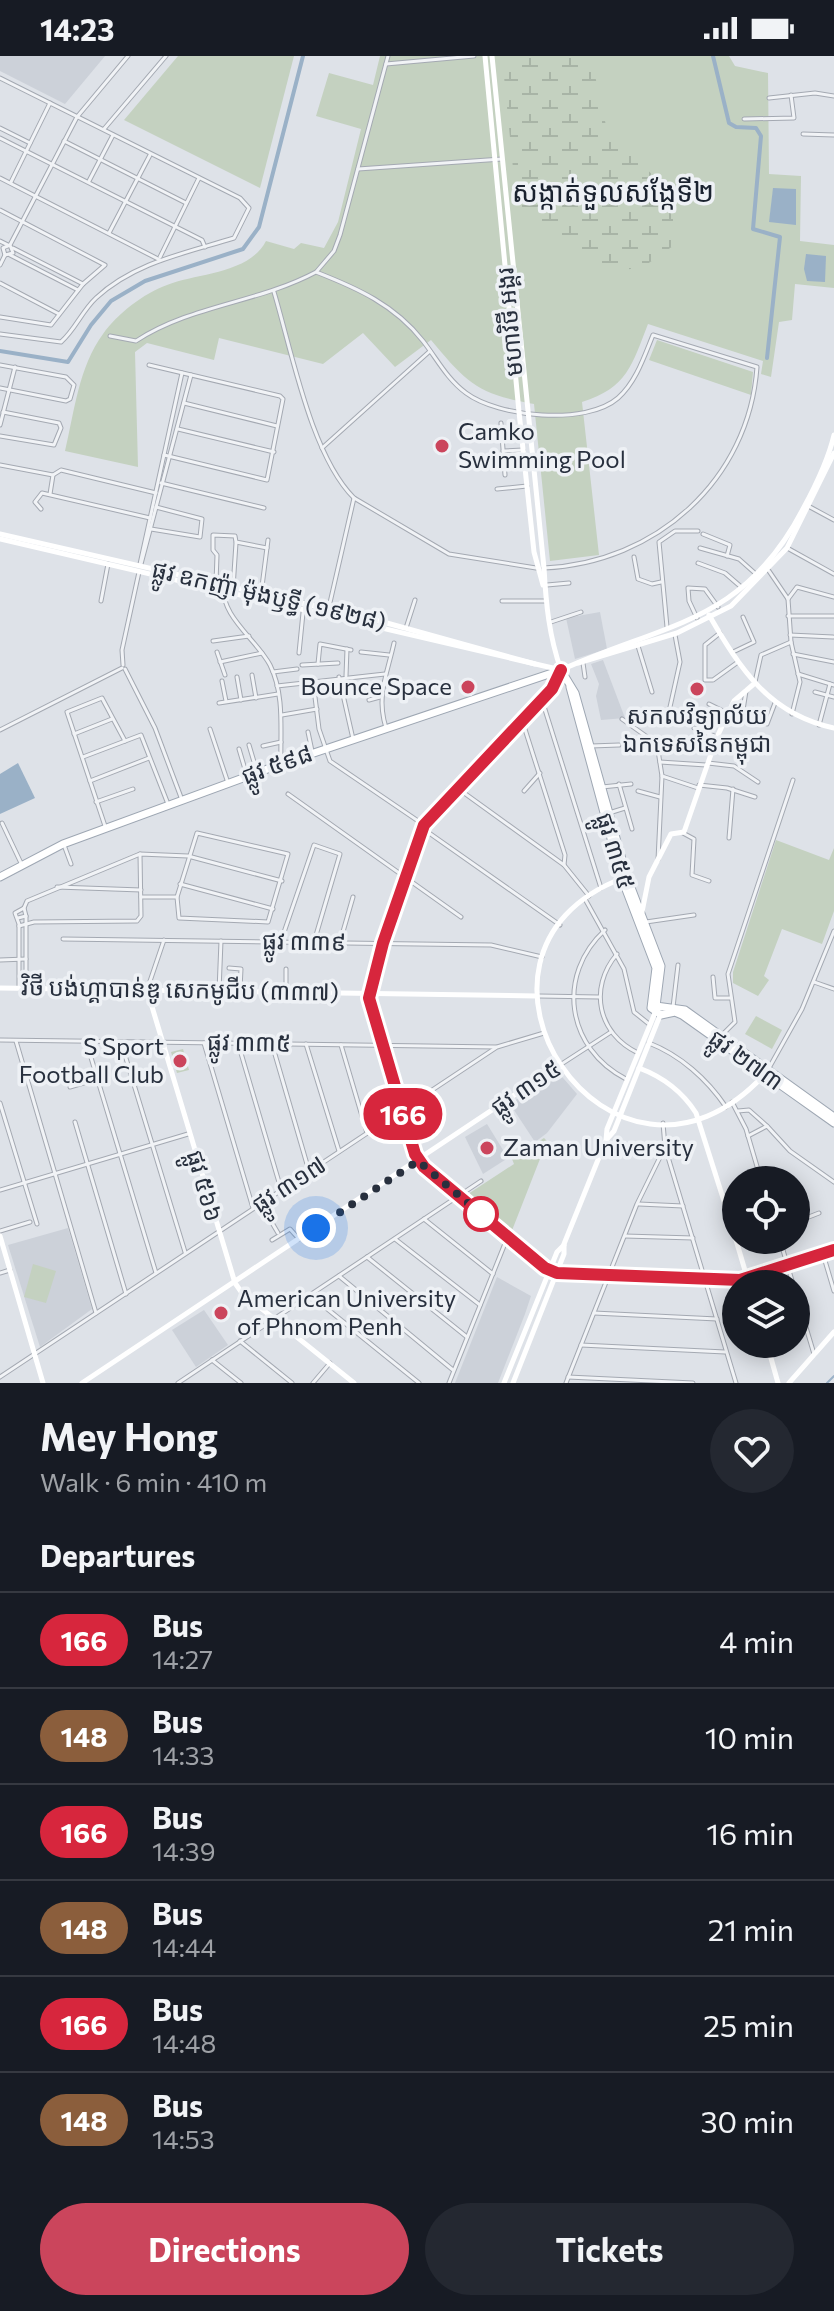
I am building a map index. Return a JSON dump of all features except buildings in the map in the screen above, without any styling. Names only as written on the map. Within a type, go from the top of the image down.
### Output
[{"type":"main road","name":"ផ្លូវ ៣៥៥","points":[[561,670],[570,687],[625,878],[656,970],[650,1001],[658,1011]]},
{"type":"main road","name":"ផ្លូវ ៥៩៨","points":[[0,877],[63,844],[257,772],[561,670]]},
{"type":"main road","name":"ផ្លូវ ៣៥៥","points":[[570,687],[575,693],[625,878]]},
{"type":"main road","points":[[658,1011],[673,1007]]},
{"type":"main road","name":"ផ្លូវ ២៧៣","points":[[673,1007],[685,1010],[766,1072]]},
{"type":"main road","name":"ផ្លូវ ២៧៣","points":[[658,1011],[682,1015],[834,1120]]},
{"type":"street","points":[[0,265],[77,117],[128,56]]},
{"type":"street","points":[[103,130],[166,56]]},
{"type":"street","points":[[110,336],[136,341],[175,318],[274,292],[316,272],[334,251],[388,56]]},
{"type":"street","points":[[386,64],[474,56]]},
{"type":"street","name":"មហាវិថី អង្គរ","points":[[485,56],[544,568],[543,586],[548,623],[561,670]]},
{"type":"street","name":"មហាវិថី អង្គរ","points":[[492,56],[498,160]]},
{"type":"street","points":[[0,78],[247,202],[249,208],[238,236],[160,259],[134,270],[105,290],[61,342],[0,334]]},
{"type":"street","points":[[744,119],[794,118],[791,95]]},
{"type":"street","points":[[769,98],[834,96]]},
{"type":"street","points":[[10,183],[50,103]]},
{"type":"street","points":[[0,128],[30,143]]},
{"type":"street","points":[[6,141],[10,133]]},
{"type":"street","points":[[803,134],[834,135]]},
{"type":"street","points":[[89,183],[113,135]]},
{"type":"street","points":[[0,138],[202,240],[205,247]]},
{"type":"street","points":[[64,141],[186,203]]},
{"type":"street","points":[[109,233],[151,154]]},
{"type":"street","points":[[357,169],[498,160]]},
{"type":"street","points":[[0,178],[160,259]]},
{"type":"street","points":[[160,259],[199,178]]},
{"type":"street","points":[[0,210],[103,262],[104,267],[83,284],[53,322],[47,325],[2,316]]},
{"type":"street","points":[[0,241],[83,284]]},
{"type":"street","points":[[4,253],[10,246]]},
{"type":"street","points":[[4,253],[78,290]]},
{"type":"street","name":"មហាវិថី អង្គរ","points":[[509,266],[523,452],[537,568],[543,586]]},
{"type":"street","points":[[274,292],[321,449],[342,487],[354,498],[449,554],[544,568],[592,561],[630,549],[650,540],[693,506],[716,482],[742,437],[755,397],[757,367],[653,335],[635,377],[611,404],[591,413],[519,412],[471,397],[454,383],[406,322],[376,299],[316,272]]},
{"type":"street","points":[[0,283],[59,314]]},
{"type":"street","points":[[321,449],[430,351]]},
{"type":"street","points":[[0,365],[68,378],[74,385],[66,401],[0,388]]},
{"type":"street","points":[[149,365],[281,396],[279,427],[267,480],[166,456]]},
{"type":"street","points":[[0,425],[15,367]]},
{"type":"street","points":[[182,373],[122,650],[124,667],[155,728],[182,800]]},
{"type":"street","points":[[166,456],[178,429],[191,375]]},
{"type":"street","points":[[184,403],[279,427]]},
{"type":"street","points":[[0,436],[54,445],[61,428],[59,423],[3,412]]},
{"type":"street","points":[[501,423],[505,475]]},
{"type":"street","points":[[178,429],[274,452]]},
{"type":"street","points":[[722,1280],[557,1273],[508,1236],[418,1161],[381,1045],[369,993],[423,826],[542,700],[561,670],[709,616],[757,575],[793,527],[823,468],[834,435]]},
{"type":"street","points":[[503,453],[523,452]]},
{"type":"street","points":[[580,663],[675,634],[731,606],[769,571],[787,548],[810,507],[834,453]]},
{"type":"street","points":[[0,465],[53,475],[61,470],[157,493]]},
{"type":"street","points":[[50,494],[53,475]]},
{"type":"street","points":[[160,482],[264,508]]},
{"type":"street","points":[[497,489],[527,486]]},
{"type":"street","points":[[41,509],[36,500],[41,493],[151,518]]},
{"type":"street","points":[[140,569],[157,493]]},
{"type":"street","points":[[328,612],[354,498]]},
{"type":"street","points":[[151,529],[200,537],[202,519],[156,507]]},
{"type":"street","points":[[810,507],[834,520]]},
{"type":"street","points":[[668,630],[659,542],[675,531],[698,531]]},
{"type":"street","points":[[703,534],[730,545],[727,556]]},
{"type":"street","points":[[216,583],[217,555],[213,550],[212,537],[235,536],[233,588]]},
{"type":"street","name":"ផ្លូវ ឧកញ៉ា ម៉ុងឫទ្ធី (១៩២៨)","points":[[0,537],[108,564],[216,583],[223,588],[304,606]]},
{"type":"street","name":"ផ្លូវ ឧកញ៉ា ម៉ុងឫទ្ធី (១៩២៨)","points":[[0,537],[304,606],[561,670]]},
{"type":"street","points":[[261,594],[268,540]]},
{"type":"street","points":[[236,542],[267,548]]},
{"type":"street","points":[[700,548],[742,560],[757,575]]},
{"type":"street","points":[[787,548],[834,574]]},
{"type":"street","points":[[634,557],[638,579],[652,584],[661,582]]},
{"type":"street","points":[[698,563],[731,576],[742,589]]},
{"type":"street","points":[[101,601],[108,564]]},
{"type":"street","points":[[769,571],[788,599],[799,691],[792,714]]},
{"type":"street","points":[[543,586],[569,583]]},
{"type":"street","points":[[788,599],[797,587],[834,597]]},
{"type":"street","points":[[223,588],[231,613],[273,672],[280,715],[281,764]]},
{"type":"street","points":[[697,618],[689,601],[688,588],[705,589],[718,607]]},
{"type":"street","points":[[406,628],[415,600]]},
{"type":"street","points":[[502,601],[545,601]]},
{"type":"street","points":[[299,653],[304,606]]},
{"type":"street","points":[[548,623],[581,612]]},
{"type":"street","points":[[709,616],[738,662],[775,703],[792,714],[834,728]]},
{"type":"street","points":[[788,616],[834,616]]},
{"type":"street","points":[[732,653],[754,642],[743,617]]},
{"type":"street","name":"ផ្លូវ ឧកញ៉ា ម៉ុងឫទ្ធី (១៩២៨)","points":[[391,627],[406,628],[536,665]]},
{"type":"street","points":[[668,630],[675,634]]},
{"type":"street","points":[[720,633],[705,645],[705,680],[708,682],[738,662]]},
{"type":"street","points":[[668,716],[680,662],[675,634]]},
{"type":"street","points":[[790,635],[833,637]]},
{"type":"street","points":[[213,641],[249,636]]},
{"type":"street","points":[[683,833],[706,764],[734,701],[755,683],[761,655],[791,642]]},
{"type":"street","points":[[386,728],[380,697],[394,643]]},
{"type":"street","points":[[318,664],[320,644],[349,650],[346,676]]},
{"type":"street","points":[[638,646],[652,692]]},
{"type":"street","points":[[217,652],[225,675]]},
{"type":"street","points":[[361,652],[391,655]]},
{"type":"street","points":[[220,662],[262,653]]},
{"type":"street","points":[[793,654],[834,662]]},
{"type":"street","points":[[302,665],[338,663]]},
{"type":"street","points":[[580,663],[585,677]]},
{"type":"street","points":[[0,730],[124,667]]},
{"type":"street","points":[[273,672],[297,669]]},
{"type":"street","points":[[277,686],[385,674]]},
{"type":"street","points":[[798,674],[832,685],[819,725]]},
{"type":"street","points":[[252,675],[256,698]]},
{"type":"street","points":[[237,677],[241,700]]},
{"type":"street","points":[[339,677],[353,739]]},
{"type":"street","points":[[222,681],[226,702]]},
{"type":"street","points":[[313,681],[324,748],[334,766],[560,925]]},
{"type":"street","points":[[743,710],[746,691]]},
{"type":"street","points":[[815,692],[834,697]]},
{"type":"street","points":[[219,703],[278,694]]},
{"type":"street","points":[[369,700],[380,697]]},
{"type":"street","points":[[106,828],[67,712],[99,698],[105,700],[125,741]]},
{"type":"street","points":[[542,700],[601,888]]},
{"type":"street","points":[[767,724],[775,703]]},
{"type":"street","points":[[709,704],[728,714]]},
{"type":"street","points":[[280,715],[317,709]]},
{"type":"street","points":[[74,734],[114,719]]},
{"type":"street","points":[[522,719],[564,865]]},
{"type":"street","points":[[622,719],[656,742],[662,776],[658,860]]},
{"type":"street","points":[[694,728],[717,737]]},
{"type":"street","points":[[210,729],[228,783]]},
{"type":"street","points":[[308,732],[313,752]]},
{"type":"street","points":[[83,757],[141,735],[169,805]]},
{"type":"street","points":[[263,746],[281,742]]},
{"type":"street","points":[[249,745],[257,772]]},
{"type":"street","points":[[590,746],[619,745]]},
{"type":"street","points":[[239,749],[247,776]]},
{"type":"street","points":[[90,781],[149,758]]},
{"type":"street","points":[[660,762],[734,766],[758,782]]},
{"type":"street","points":[[524,791],[540,773]]},
{"type":"street","points":[[662,776],[698,786],[733,789],[755,797]]},
{"type":"street","points":[[721,1036],[735,1022],[728,974],[793,780]]},
{"type":"street","points":[[619,784],[632,829]]},
{"type":"street","points":[[602,787],[631,784]]},
{"type":"street","points":[[458,788],[564,865],[587,897],[617,954],[624,969],[634,1012],[649,1024]]},
{"type":"street","points":[[96,802],[133,789]]},
{"type":"street","points":[[729,838],[733,789]]},
{"type":"street","points":[[638,791],[660,797]]},
{"type":"street","points":[[288,794],[461,917]]},
{"type":"street","points":[[609,813],[626,807]]},
{"type":"street","points":[[2,823],[21,864]]},
{"type":"street","points":[[199,832],[285,853],[289,859],[267,922],[181,919],[177,916],[177,897],[188,856],[199,832]]},
{"type":"street","points":[[694,915],[640,919],[649,877],[672,833],[683,833],[694,839],[692,875],[709,881]]},
{"type":"street","points":[[63,844],[71,864]]},
{"type":"street","points":[[281,941],[314,845],[337,852],[340,857],[314,942]]},
{"type":"street","points":[[19,926],[137,921],[141,916],[140,854]]},
{"type":"street","points":[[23,988],[26,959],[24,908],[27,901],[57,887],[140,854],[188,856],[282,881]]},
{"type":"street","points":[[625,878],[587,897],[560,925],[544,957],[537,996],[544,1033],[558,1066],[582,1093],[617,1114],[663,1123],[699,1118],[732,1102],[766,1072],[814,982],[834,931]]},
{"type":"street","points":[[180,884],[273,909]]},
{"type":"street","points":[[57,887],[141,890]]},
{"type":"street","points":[[141,897],[177,897]]},
{"type":"street","points":[[340,942],[353,897]]},
{"type":"street","points":[[23,988],[17,910],[24,908]]},
{"type":"street","points":[[18,918],[26,916]]},
{"type":"street","points":[[605,930],[584,956],[573,997],[576,1023],[588,1047],[605,1066],[627,1079]]},
{"type":"street","name":"ផ្លូវ ៣៣៩","points":[[63,939],[491,945],[544,957]]},
{"type":"street","points":[[147,990],[164,940]]},
{"type":"street","points":[[219,991],[221,941]]},
{"type":"street","points":[[826,952],[834,955]]},
{"type":"street","points":[[617,954],[602,978],[599,997],[611,1032],[638,1053]]},
{"type":"street","points":[[0,960],[26,959]]},
{"type":"street","points":[[673,1007],[678,965]]},
{"type":"street","points":[[229,968],[241,969],[240,991]]},
{"type":"street","points":[[286,969],[286,992]]},
{"type":"street","points":[[713,977],[715,998],[730,998]]},
{"type":"street","points":[[276,981],[286,981]]},
{"type":"street","points":[[814,982],[834,989]]},
{"type":"street","name":"វិថី បង់ហ្គាបាន់ឌូ សេកមូជីប (៣៣៧)","points":[[0,988],[599,997]]},
{"type":"street","name":"ផ្លូវ ៥៦៦","points":[[147,990],[235,1283],[242,1293],[354,1383]]},
{"type":"street","points":[[617,1114],[627,1079],[649,1024],[658,1011]]},
{"type":"street","points":[[504,1383],[639,1068],[658,1011]]},
{"type":"street","name":"ផ្លូវ ៣១៥","points":[[82,1383],[611,1032]]},
{"type":"street","name":"ផ្លូវ ៣១៧","points":[[0,1376],[497,1047],[544,1033]]},
{"type":"street","name":"ផ្លូវ ៣៣៥","points":[[0,1040],[497,1047]]},
{"type":"street","points":[[16,1041],[96,1313]]},
{"type":"street","points":[[86,1041],[156,1273]]},
{"type":"street","points":[[121,1042],[186,1254]]},
{"type":"street","points":[[204,1043],[253,1209]]},
{"type":"street","points":[[238,1043],[281,1191]]},
{"type":"street","points":[[649,1043],[669,1051],[713,1088],[726,1107]]},
{"type":"street","points":[[272,1044],[309,1172]]},
{"type":"street","points":[[306,1044],[340,1152]]},
{"type":"street","points":[[341,1045],[367,1134]]},
{"type":"street","points":[[639,1068],[660,1076],[688,1100],[699,1118],[722,1194]]},
{"type":"street","points":[[70,1087],[98,1079]]},
{"type":"street","points":[[732,1102],[748,1136],[757,1166]]},
{"type":"street","points":[[0,1103],[37,1224]]},
{"type":"street","points":[[738,1111],[749,1110],[790,1151],[834,1182]]},
{"type":"street","points":[[75,1122],[126,1294]]},
{"type":"street","points":[[663,1123],[665,1147],[722,1336]]},
{"type":"street","points":[[748,1136],[767,1126]]},
{"type":"street","points":[[0,1190],[189,1134]]},
{"type":"street","points":[[566,1383],[637,1204],[661,1148],[665,1147]]},
{"type":"street","points":[[182,1382],[481,1181]]},
{"type":"street","points":[[637,1204],[683,1206]]},
{"type":"street","points":[[810,1217],[819,1213]]},
{"type":"street","points":[[268,1216],[279,1235]]},
{"type":"street","points":[[424,1219],[493,1274]]},
{"type":"street","points":[[30,1222],[0,1234],[43,1383]]},
{"type":"street","points":[[272,1240],[290,1229],[299,1239]]},
{"type":"street","points":[[449,1383],[508,1236]]},
{"type":"street","points":[[625,1236],[693,1238]]},
{"type":"street","points":[[395,1239],[480,1305]]},
{"type":"street","points":[[513,1383],[557,1273],[564,1244]]},
{"type":"street","points":[[780,1270],[834,1250]]},
{"type":"street","points":[[784,1254],[789,1270]]},
{"type":"street","points":[[823,1254],[834,1291]]},
{"type":"street","points":[[367,1257],[467,1337]]},
{"type":"street","points":[[0,1273],[10,1270]]},
{"type":"street","points":[[339,1276],[454,1370]]},
{"type":"street","points":[[310,1295],[419,1383]]},
{"type":"street","points":[[594,1313],[717,1319]]},
{"type":"street","points":[[789,1383],[834,1332]]},
{"type":"street","points":[[240,1341],[292,1383]]},
{"type":"street","points":[[810,1341],[814,1354]]},
{"type":"street","points":[[581,1345],[722,1352]]},
{"type":"street","points":[[729,1358],[736,1383]]},
{"type":"street","points":[[771,1358],[778,1383]]},
{"type":"street","points":[[212,1360],[241,1383]]},
{"type":"street","points":[[313,1383],[330,1363]]},
{"type":"street","points":[[568,1377],[693,1383]]},
{"type":"shaded area","points":[[0,56],[105,56],[65,104],[0,71]]},
{"type":"shaded area","points":[[600,612],[607,649],[575,659],[566,618]]},
{"type":"shaded area","points":[[603,660],[625,718],[601,720],[596,696],[599,684],[591,664]]},
{"type":"shaded area","points":[[557,1071],[577,1094],[547,1133],[535,1142],[510,1104]]},
{"type":"shaded area","name":"Zaman University","points":[[487,1124],[508,1158],[483,1174],[465,1137]]},
{"type":"shaded area","points":[[68,1228],[92,1309],[40,1347],[8,1245]]},
{"type":"shaded area","points":[[497,1277],[531,1296],[498,1383],[455,1383]]},
{"type":"shaded area","points":[[204,1310],[228,1345],[196,1367],[172,1330]]},
{"type":"green space","points":[[178,56],[294,56],[260,188],[124,120]]},
{"type":"green space","points":[[380,56],[729,56],[735,66],[768,73],[769,174],[801,176],[800,241],[834,245],[834,288],[795,284],[792,320],[779,322],[771,377],[761,374],[763,361],[648,324],[626,373],[609,390],[582,402],[599,555],[550,561],[534,404],[486,391],[464,377],[431,340],[395,367],[363,333],[323,364],[219,338],[214,360],[147,343],[135,352],[138,467],[65,451],[88,360],[109,326],[132,305],[167,285],[221,271],[248,260],[266,241],[294,249],[301,243],[324,248],[338,222],[361,129],[316,116],[329,73],[373,85]]},
{"type":"green space","points":[[502,56],[581,56],[594,71],[607,130],[673,195],[673,246],[646,265],[602,276],[532,222],[516,199]]},
{"type":"green space","points":[[657,340],[753,372],[751,395],[649,360]]},
{"type":"green space","points":[[776,840],[829,860],[834,848],[834,911],[822,944],[782,929],[764,976],[769,980],[758,996],[733,983],[733,972]]},
{"type":"green space","points":[[756,1016],[782,1030],[772,1049],[745,1034]]},
{"type":"green space","name":"S Sport Football Club","points":[[183,1049],[189,1070],[177,1073],[171,1052]]},
{"type":"green space","points":[[544,1138],[547,1141],[511,1233],[465,1196],[514,1164],[512,1159]]},
{"type":"green space","points":[[33,1264],[56,1271],[46,1303],[24,1297]]},
{"type":"water","points":[[773,188],[796,189],[796,225],[769,222]]},
{"type":"water","points":[[806,254],[826,256],[825,282],[807,281],[804,269]]},
{"type":"water","points":[[18,763],[35,798],[0,814],[0,774]]},
{"type":"waterway","points":[[0,351],[68,362],[91,325],[111,301],[145,281],[243,249],[259,227],[303,56]]},
{"type":"waterway","points":[[713,56],[729,123],[736,127],[756,128],[761,136],[753,229],[780,237],[767,358]]},
{"type":"waterway","points":[[827,1383],[834,1376]]},
{"type":"bus line","name":"166","points":[[561,670],[552,689],[424,825],[383,943],[369,998],[418,1161],[545,1268],[557,1273],[740,1280],[834,1250]]},
{"type":"place","name":"Camko Swimming Pool","points":[[442,446]]},
{"type":"place","name":"Bounce Space","points":[[468,687]]},
{"type":"place","name":"សកលវិទ្យាល័យ ឯកទេសនៃកម្ពុជា","points":[[697,689]]},
{"type":"place","name":"S Sport Football Club","points":[[180,1061]]},
{"type":"place","name":"Zaman University","points":[[487,1148]]},
{"type":"place","name":"American University of Phnom Penh","points":[[221,1313]]},
{"type":"district","name":"សង្កាត់ទួលសង្កែទី២","points":[[613,192]]},
{"type":"route","points":[[316,1228],[418,1161],[481,1214]]}]
